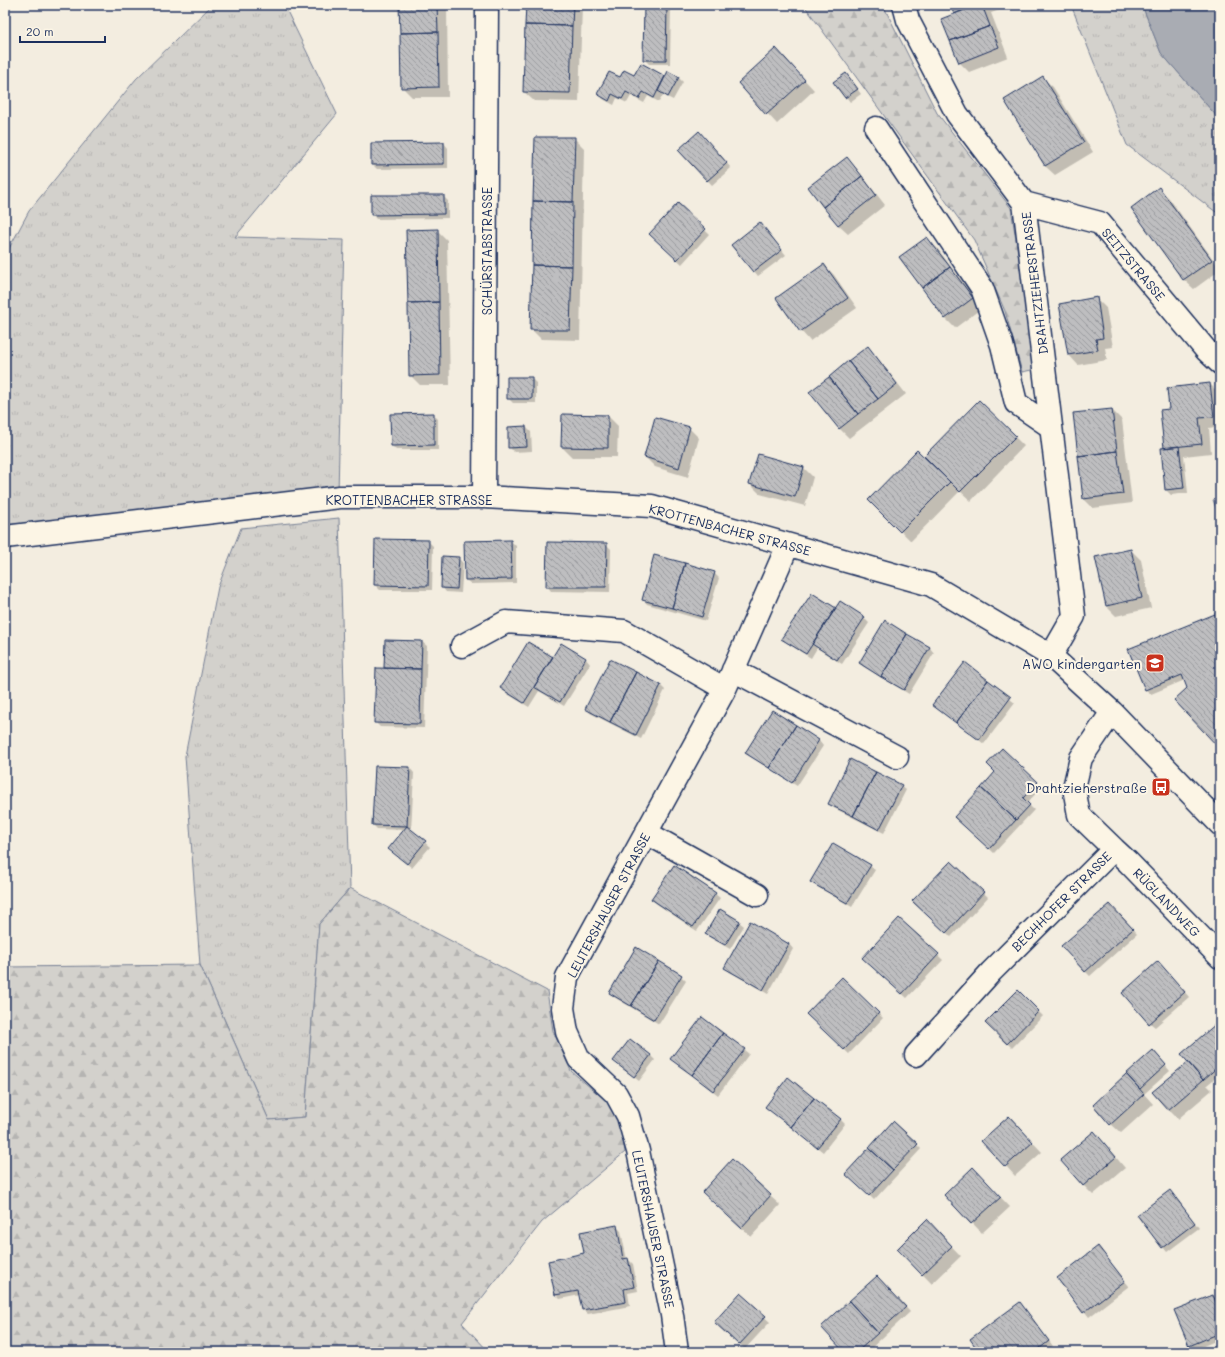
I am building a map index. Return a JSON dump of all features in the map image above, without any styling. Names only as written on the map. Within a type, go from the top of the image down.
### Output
[{"type":"street","name":"SCHÜRSTABSTRASSE","points":[[484,497],[487,5]]},
{"type":"street","name":"DRAHTZIEHERSTRASSE","points":[[904,5],[908,20],[958,114],[1024,204],[1074,616],[1051,656]]},
{"type":"street","points":[[876,128],[982,288],[1002,345],[1016,403],[1051,427]]},
{"type":"street","name":"SEITZSTRASSE","points":[[1024,204],[1100,223],[1206,350],[1220,363]]},
{"type":"street","name":"KROTTENBACHER STRASSE","points":[[5,537],[340,497],[484,497],[652,506],[931,585],[1051,656],[1112,712],[1220,824]]},
{"type":"street","name":"LEUTERSHAUSER STRASSE","points":[[677,1352],[672,1315],[638,1151],[628,1116],[616,1094],[579,1059],[567,1032],[563,1008],[567,977],[647,833],[729,680],[788,545]]},
{"type":"street","points":[[462,646],[506,622],[624,631],[897,757]]},
{"type":"street","name":"BECHHOFER STRASSE","points":[[916,1056],[991,972],[1114,849],[1079,815],[1074,788],[1081,758],[1112,712]]},
{"type":"street","points":[[647,833],[757,895]]},
{"type":"street","name":"RÜGLANDWEG","points":[[1114,849],[1220,957]]},
{"type":"green space","points":[[212,5],[284,5],[337,114],[235,237],[344,240],[338,493],[5,525],[5,256],[29,211],[136,79]]},
{"type":"green space","points":[[804,5],[883,5],[937,113],[1011,208],[1036,369],[1022,372],[1005,311],[974,240]]},
{"type":"green space","points":[[1071,5],[1142,5],[1161,53],[1220,120],[1220,215],[1127,145]]},
{"type":"green space","points":[[1220,497],[1220,519],[1213,500]]},
{"type":"green space","points":[[339,518],[350,888],[319,924],[305,1117],[269,1120],[200,965],[185,756],[218,587],[241,528]]},
{"type":"green space","points":[[350,888],[547,991],[553,1031],[571,1071],[618,1111],[625,1152],[542,1222],[462,1323],[489,1352],[5,1352],[5,967],[200,965],[269,1120],[305,1117],[319,924]]},
{"type":"shaded area","points":[[1142,5],[1220,5],[1220,120],[1161,53]]},
{"type":"building","points":[[399,5],[437,5],[438,32],[400,33]]},
{"type":"building","points":[[526,5],[573,5],[572,26],[525,25]]},
{"type":"building","points":[[644,5],[667,5],[666,60],[643,60]]},
{"type":"building","points":[[950,5],[977,5],[954,14]]},
{"type":"building","points":[[977,5],[982,5],[990,26],[950,41],[941,19]]},
{"type":"building","points":[[525,25],[572,26],[570,93],[523,92]]},
{"type":"building","points":[[990,26],[999,47],[959,63],[950,41]]},
{"type":"building","points":[[438,32],[439,87],[401,88],[400,33]]},
{"type":"building","points":[[776,48],[805,80],[766,115],[738,83]]},
{"type":"building","points":[[641,63],[665,76],[654,98],[643,92],[639,99],[626,92],[622,99],[612,94],[609,101],[597,94],[609,72],[620,77],[624,70],[634,75]]},
{"type":"building","points":[[668,71],[679,77],[668,97],[658,91]]},
{"type":"building","points":[[846,73],[858,89],[845,98],[833,82]]},
{"type":"building","points":[[1043,76],[1084,142],[1045,166],[1004,100]]},
{"type":"building","points":[[699,131],[727,163],[707,181],[678,150]]},
{"type":"building","points":[[535,137],[575,137],[573,202],[533,201]]},
{"type":"building","points":[[444,142],[444,164],[371,165],[371,143]]},
{"type":"building","points":[[847,157],[862,176],[823,207],[808,187]]},
{"type":"building","points":[[862,176],[876,195],[838,225],[823,207]]},
{"type":"building","points":[[1159,187],[1212,260],[1183,280],[1131,208]]},
{"type":"building","points":[[371,195],[444,195],[444,214],[371,215]]},
{"type":"building","points":[[533,201],[573,202],[572,266],[532,265]]},
{"type":"building","points":[[678,203],[706,229],[677,260],[649,234]]},
{"type":"building","points":[[760,222],[782,250],[753,272],[731,245]]},
{"type":"building","points":[[438,229],[439,302],[408,303],[406,230]]},
{"type":"building","points":[[927,237],[950,267],[922,288],[899,257]]},
{"type":"building","points":[[824,264],[848,298],[800,332],[776,298]]},
{"type":"building","points":[[532,265],[572,266],[570,330],[530,330]]},
{"type":"building","points":[[950,267],[973,298],[945,319],[922,288]]},
{"type":"building","points":[[1097,297],[1103,338],[1096,339],[1098,350],[1068,355],[1059,304]]},
{"type":"building","points":[[439,302],[440,375],[409,376],[408,303]]},
{"type":"building","points":[[868,346],[897,384],[878,399],[848,361]]},
{"type":"building","points":[[848,361],[878,399],[858,414],[829,377]]},
{"type":"building","points":[[507,377],[532,377],[532,399],[507,399]]},
{"type":"building","points":[[829,377],[858,414],[839,429],[809,392]]},
{"type":"building","points":[[1210,383],[1214,417],[1199,418],[1202,444],[1164,448],[1160,410],[1169,409],[1167,388]]},
{"type":"building","points":[[979,400],[1016,436],[960,492],[924,456]]},
{"type":"building","points":[[1112,409],[1117,451],[1078,456],[1073,413]]},
{"type":"building","points":[[434,413],[434,445],[391,446],[390,414]]},
{"type":"building","points":[[562,414],[608,415],[608,448],[561,447]]},
{"type":"building","points":[[655,417],[690,427],[679,468],[644,457]]},
{"type":"building","points":[[526,426],[527,447],[508,448],[508,427]]},
{"type":"building","points":[[1179,446],[1184,488],[1165,490],[1161,448]]},
{"type":"building","points":[[917,450],[950,482],[900,532],[868,500]]},
{"type":"building","points":[[1117,451],[1123,494],[1083,499],[1078,456]]},
{"type":"building","points":[[758,454],[804,467],[795,497],[749,484]]},
{"type":"building","points":[[375,539],[429,540],[428,586],[374,585]]},
{"type":"building","points":[[511,540],[512,579],[465,580],[464,541]]},
{"type":"building","points":[[547,542],[607,543],[606,587],[546,587]]},
{"type":"building","points":[[1131,549],[1142,598],[1106,606],[1095,557]]},
{"type":"building","points":[[654,555],[685,563],[672,608],[642,600]]},
{"type":"building","points":[[442,556],[459,557],[457,589],[441,588]]},
{"type":"building","points":[[685,563],[715,572],[702,617],[672,608]]},
{"type":"building","points":[[812,593],[836,608],[806,654],[781,639]]},
{"type":"building","points":[[840,601],[865,617],[837,660],[812,644]]},
{"type":"building","points":[[1220,612],[1220,749],[1174,700],[1187,688],[1182,675],[1145,690],[1128,649]]},
{"type":"building","points":[[885,620],[907,634],[881,677],[859,663]]},
{"type":"building","points":[[907,634],[930,647],[904,690],[881,677]]},
{"type":"building","points":[[385,640],[422,641],[421,669],[384,668]]},
{"type":"building","points":[[528,642],[553,657],[524,703],[500,688]]},
{"type":"building","points":[[561,643],[586,658],[560,702],[534,687]]},
{"type":"building","points":[[610,659],[636,672],[610,722],[585,709]]},
{"type":"building","points":[[965,662],[988,680],[956,723],[932,705]]},
{"type":"building","points":[[376,668],[421,669],[420,724],[374,723]]},
{"type":"building","points":[[636,672],[661,685],[636,735],[610,722]]},
{"type":"building","points":[[988,680],[1011,697],[979,740],[956,723]]},
{"type":"building","points":[[772,710],[796,725],[769,768],[745,753]]},
{"type":"building","points":[[796,725],[819,740],[792,783],[769,768]]},
{"type":"building","points":[[1002,748],[1038,782],[1023,798],[1030,805],[1016,820],[981,788],[995,772],[987,764]]},
{"type":"building","points":[[850,759],[876,772],[853,816],[828,804]]},
{"type":"building","points":[[375,766],[410,767],[407,826],[372,825]]},
{"type":"building","points":[[876,772],[902,785],[879,830],[853,816]]},
{"type":"building","points":[[981,788],[1016,820],[989,849],[954,817]]},
{"type":"building","points":[[407,826],[426,841],[407,864],[388,849]]},
{"type":"building","points":[[833,843],[871,865],[847,903],[810,882]]},
{"type":"building","points":[[951,861],[984,892],[946,933],[912,901]]},
{"type":"building","points":[[674,865],[716,893],[693,927],[651,899]]},
{"type":"building","points":[[1110,904],[1133,929],[1085,972],[1061,946]]},
{"type":"building","points":[[720,909],[740,921],[725,945],[705,934]]},
{"type":"building","points":[[899,918],[939,954],[902,994],[862,958]]},
{"type":"building","points":[[750,921],[789,944],[763,990],[724,968]]},
{"type":"building","points":[[636,947],[659,961],[631,1006],[609,993]]},
{"type":"building","points":[[659,961],[682,975],[654,1020],[631,1006]]},
{"type":"building","points":[[1158,961],[1185,992],[1149,1024],[1122,993]]},
{"type":"building","points":[[842,977],[879,1013],[844,1050],[806,1014]]},
{"type":"building","points":[[1018,990],[1039,1011],[1007,1044],[985,1023]]},
{"type":"building","points":[[702,1017],[723,1033],[692,1075],[670,1059]]},
{"type":"building","points":[[1217,1023],[1220,1027],[1220,1065],[1203,1080],[1181,1054]]},
{"type":"building","points":[[723,1033],[745,1049],[713,1091],[692,1075]]},
{"type":"building","points":[[630,1039],[651,1055],[634,1077],[613,1061]]},
{"type":"building","points":[[1153,1050],[1166,1065],[1140,1089],[1126,1074]]},
{"type":"building","points":[[1188,1062],[1203,1080],[1168,1110],[1152,1092]]},
{"type":"building","points":[[1126,1074],[1144,1094],[1110,1125],[1093,1105]]},
{"type":"building","points":[[788,1077],[814,1098],[791,1127],[765,1107]]},
{"type":"building","points":[[814,1098],[841,1119],[817,1148],[791,1127]]},
{"type":"building","points":[[1009,1116],[1033,1142],[1005,1167],[981,1141]]},
{"type":"building","points":[[893,1121],[918,1144],[893,1170],[869,1148]]},
{"type":"building","points":[[1094,1131],[1116,1157],[1083,1186],[1060,1160]]},
{"type":"building","points":[[869,1148],[893,1170],[869,1196],[845,1174]]},
{"type":"building","points":[[732,1159],[771,1195],[741,1228],[702,1192]]},
{"type":"building","points":[[973,1167],[1001,1197],[971,1224],[944,1195]]},
{"type":"building","points":[[1170,1190],[1195,1223],[1162,1248],[1137,1215]]},
{"type":"building","points":[[927,1219],[952,1246],[922,1275],[897,1249]]},
{"type":"building","points":[[617,1225],[623,1259],[628,1258],[634,1287],[624,1289],[626,1302],[582,1310],[578,1291],[555,1295],[548,1261],[584,1253],[580,1232]]},
{"type":"building","points":[[1098,1246],[1125,1281],[1083,1313],[1057,1278]]},
{"type":"building","points":[[877,1276],[906,1307],[878,1333],[849,1301]]},
{"type":"building","points":[[740,1293],[766,1316],[739,1345],[714,1322]]},
{"type":"building","points":[[1213,1295],[1220,1312],[1220,1333],[1189,1346],[1174,1310]]},
{"type":"building","points":[[849,1301],[878,1333],[857,1352],[844,1352],[821,1327]]},
{"type":"building","points":[[1020,1302],[1049,1341],[1035,1352],[979,1352],[970,1339]]},
{"type":"place","name":"AWO kindergarten","points":[[1155,663]]},
{"type":"place","name":"Drahtzieherstraße","points":[[1161,787]]}]
